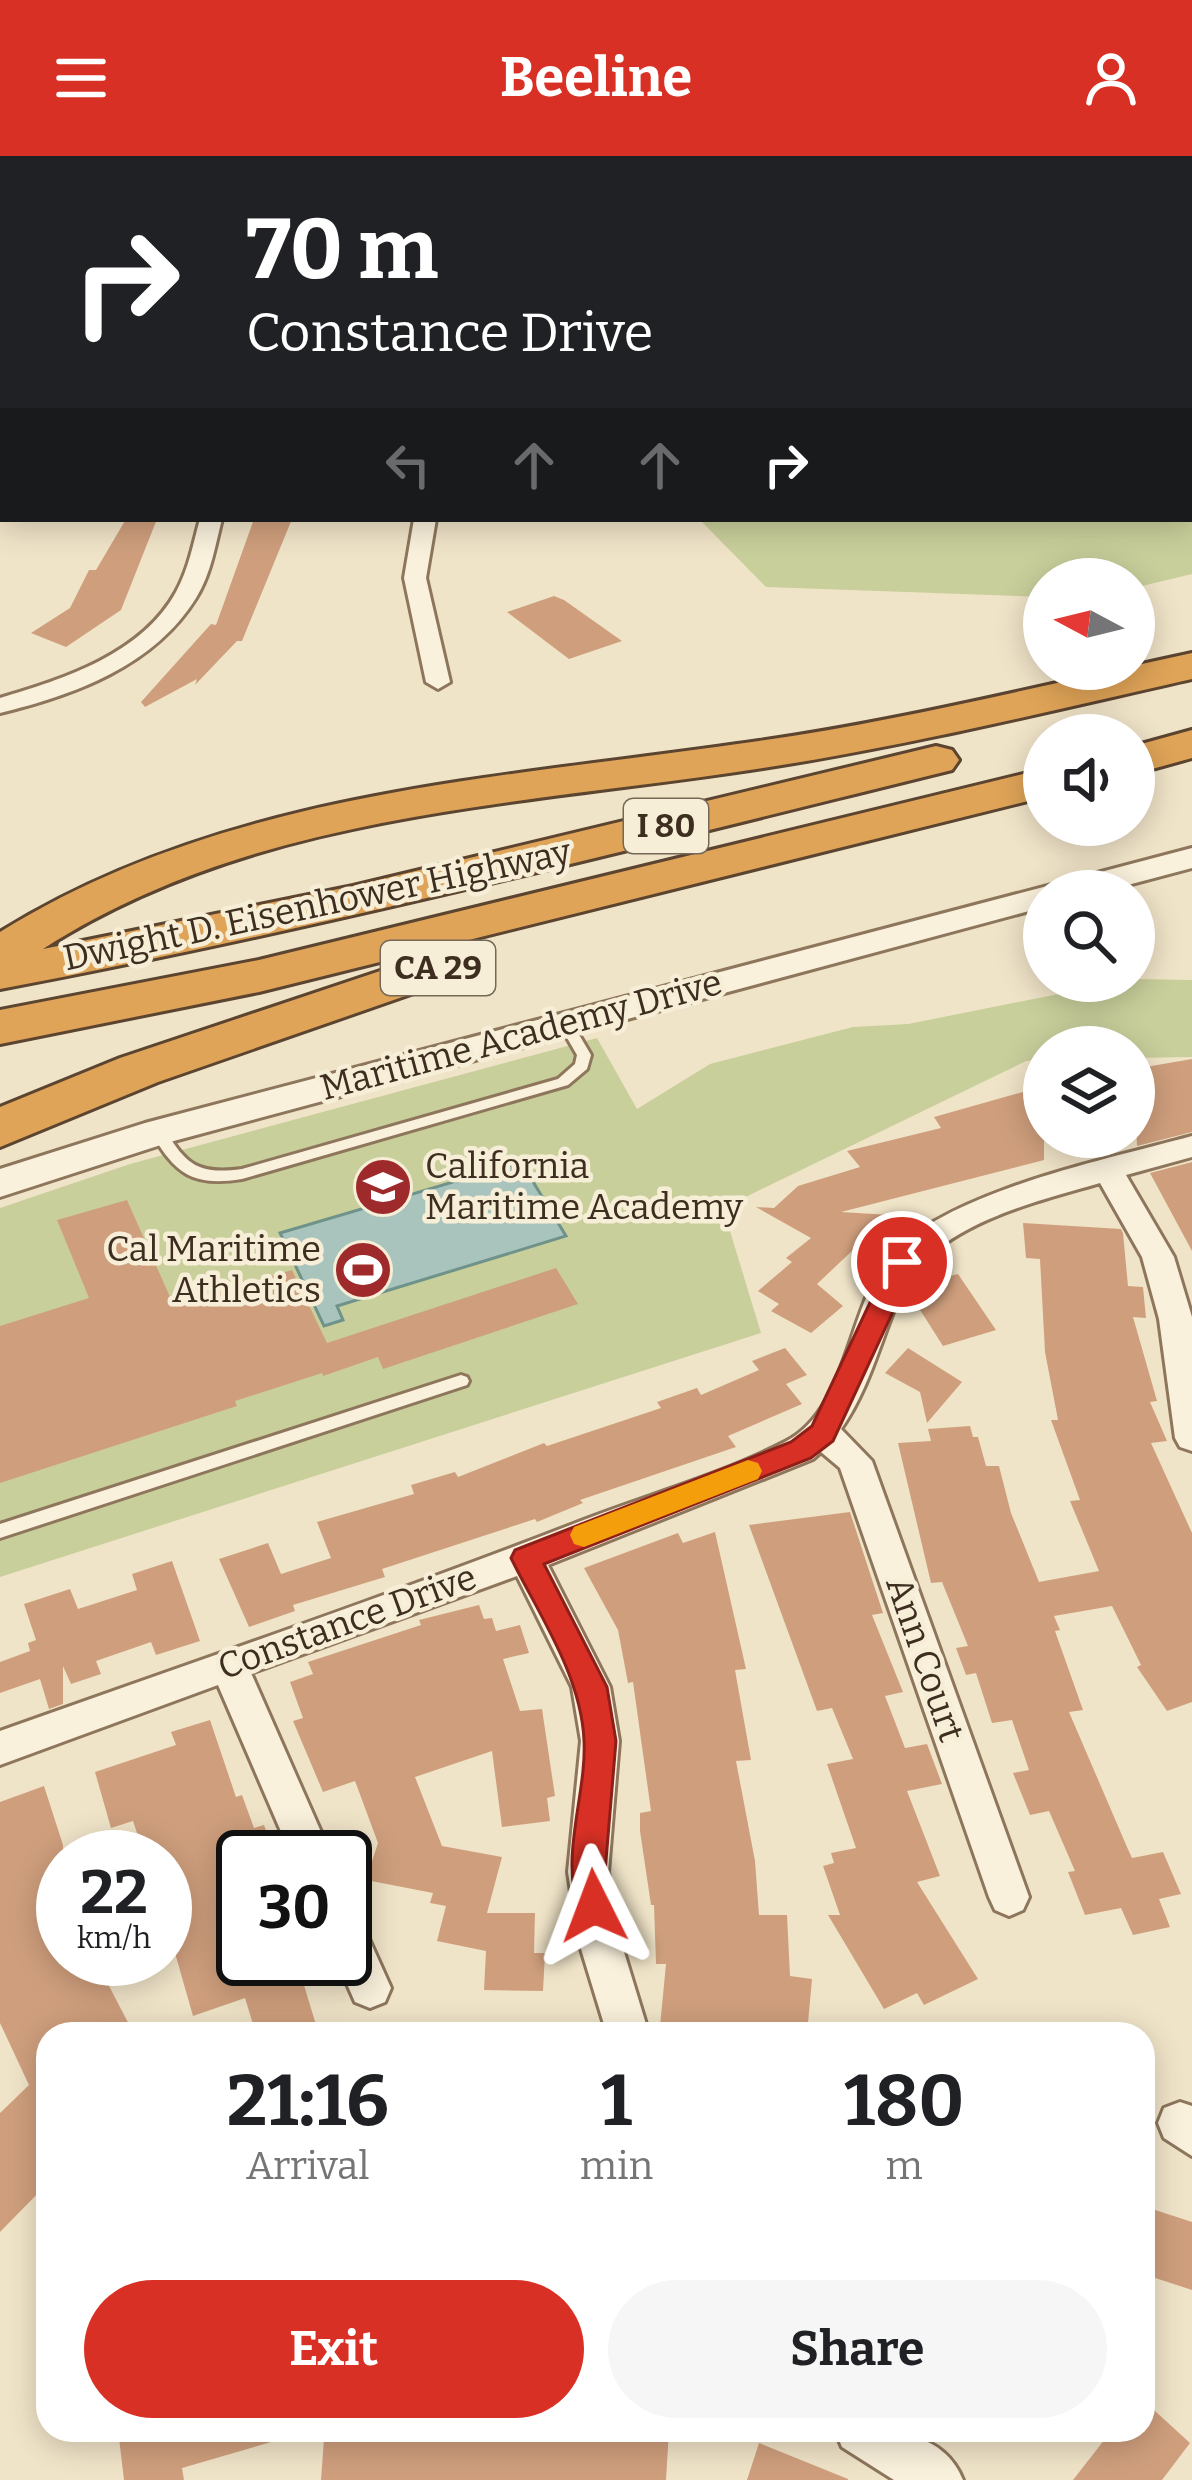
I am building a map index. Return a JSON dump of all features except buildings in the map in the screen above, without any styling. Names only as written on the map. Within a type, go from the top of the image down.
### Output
[{"type":"highway","points":[[0,954],[127,884],[195,856],[278,831],[379,808],[809,746],[1192,666]]},
{"type":"highway","name":"Dwight D. Eisenhower Highway","points":[[0,974],[140,949],[466,876],[1192,697]]},
{"type":"highway","points":[[1155,754],[1192,744]]},
{"type":"highway","name":"Dwight D. Eisenhower Highway","points":[[0,1027],[259,976],[1023,788]]},
{"type":"highway","name":"CA 29","points":[[0,1128],[272,1022],[880,823]]},
{"type":"street","points":[[0,706],[111,668],[137,650],[173,612],[199,568],[210,522]]},
{"type":"street","points":[[424,522],[415,578],[438,682]]},
{"type":"street","points":[[1145,870],[1192,858]]},
{"type":"street","name":"Maritime Academy Drive","points":[[0,1183],[159,1132],[1023,902]]},
{"type":"street","points":[[823,1433],[902,1262],[970,1217],[1192,1146]]},
{"type":"street","points":[[1108,1172],[1158,1258],[1176,1319],[1192,1438]]},
{"type":"street","name":"Constance Drive","points":[[0,1748],[526,1558],[801,1450],[823,1433]]},
{"type":"street","name":"Ann Court","points":[[823,1433],[855,1461],[1009,1898]]},
{"type":"street","points":[[526,1558],[591,1687],[600,1741],[588,1872],[599,1939],[624,2022]]},
{"type":"street","points":[[228,1665],[300,1830]]},
{"type":"street","points":[[878,2442],[939,2480]]},
{"type":"lane","points":[[159,1132],[185,1172],[202,1178],[242,1174],[563,1082],[575,1075],[584,1055],[566,1024]]},
{"type":"lane","points":[[0,1531],[460,1381]]},
{"type":"green space","points":[[702,522],[1192,522],[1192,574],[1155,583],[1155,558],[1023,558],[1023,596],[766,587]]},
{"type":"green space","name":"Cal Maritime Athletics","points":[[1155,979],[1192,980],[1192,1057],[1155,1058],[1155,1026],[1023,1026],[1023,1062],[723,1208],[761,1333],[0,1577],[0,1208],[130,1164],[597,1038],[637,1109],[710,1064],[853,1027],[908,1024],[1023,1001],[1155,1002]]},
{"type":"water","points":[[521,1162],[566,1236],[337,1306],[343,1320],[324,1326],[280,1233]]},
{"type":"slow traffic","points":[[584,1535],[748,1471]]},
{"type":"place","name":"California Maritime Academy","points":[[383,1187]]},
{"type":"place","name":"Cal Maritime Athletics","points":[[363,1270]]},
{"type":"route","points":[[594,1906],[588,1872],[600,1741],[591,1687],[526,1558],[801,1450],[823,1433],[902,1262]]}]
